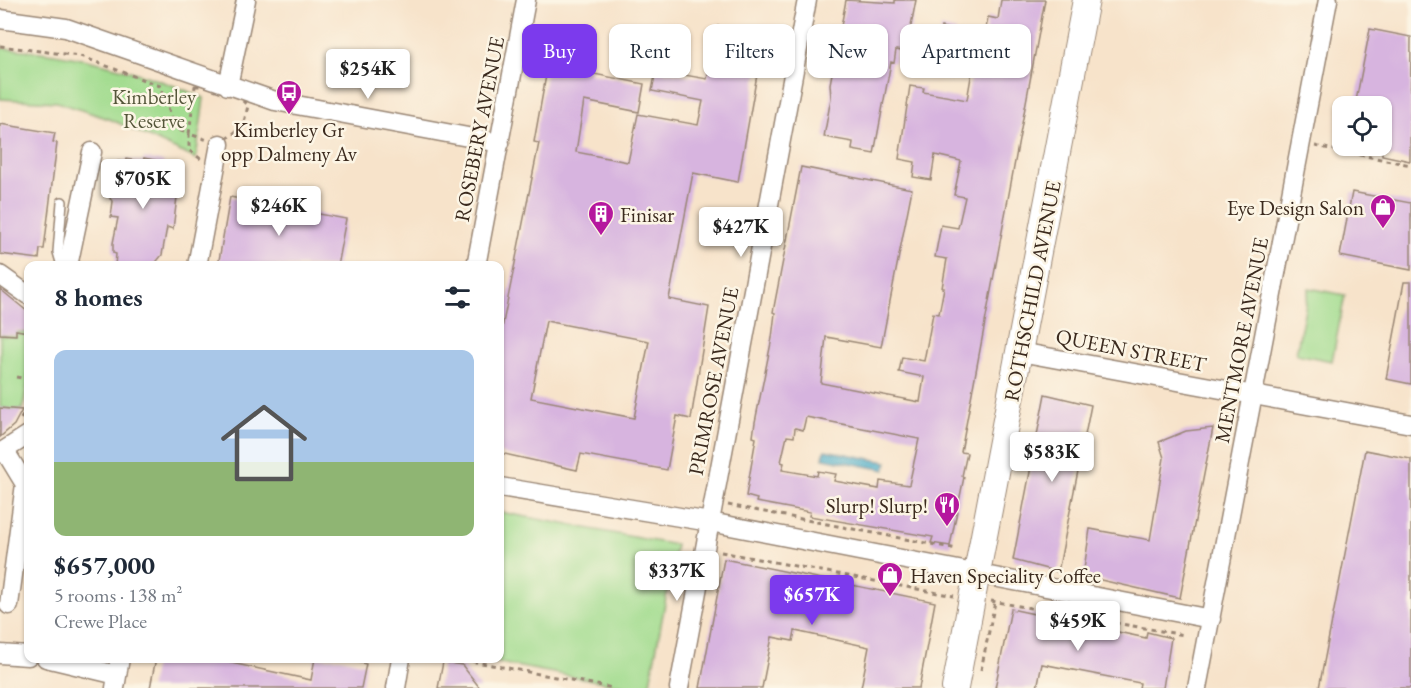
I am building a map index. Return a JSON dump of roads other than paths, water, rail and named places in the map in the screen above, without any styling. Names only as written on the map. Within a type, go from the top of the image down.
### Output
[{"type":"street","points":[[228,86],[246,0]]},
{"type":"street","name":"ROSEBERY AVENUE","points":[[477,261],[526,0]]},
{"type":"street","name":"PRIMROSE AVENUE","points":[[679,688],[807,0]]},
{"type":"street","name":"ROTHSCHILD AVENUE","points":[[955,688],[1086,0]]},
{"type":"street","name":"MENTMORE AVENUE","points":[[1197,688],[1328,0]]},
{"type":"street","points":[[0,19],[66,28],[275,101],[500,143]]},
{"type":"street","points":[[198,261],[220,144]]},
{"type":"street","points":[[69,261],[92,152]]},
{"type":"street","points":[[0,275],[24,292]]},
{"type":"street","name":"QUEEN STREET","points":[[1020,352],[1411,424]]},
{"type":"street","points":[[24,438],[3,452],[24,483]]},
{"type":"street","points":[[504,488],[710,522],[977,576],[1211,619]]},
{"type":"street","points":[[9,605],[24,492]]},
{"type":"street","points":[[0,654],[24,656]]},
{"type":"street","points":[[68,663],[118,674]]},
{"type":"street","points":[[396,688],[400,663]]},
{"type":"lane","points":[[61,261],[58,252],[62,202]]},
{"type":"water","points":[[825,450],[887,462],[885,470],[823,458]]},
{"type":"place","name":"Kimberley Gr opp Dalmeny Av","points":[[289,116]]},
{"type":"place","name":"Eye Design Salon","points":[[1383,230]]},
{"type":"place","name":"Finisar","points":[[601,237]]},
{"type":"place","name":"Slurp! Slurp!","points":[[947,528]]},
{"type":"place","name":"Haven Speciality Coffee","points":[[890,598]]},
{"type":"park label","name":"Kimberley Reserve","points":[[154,108]]}]
